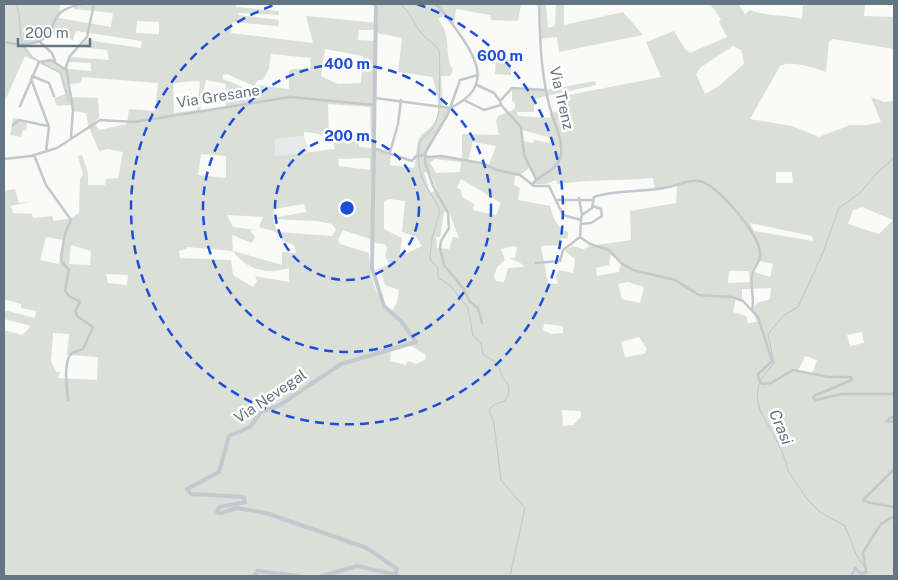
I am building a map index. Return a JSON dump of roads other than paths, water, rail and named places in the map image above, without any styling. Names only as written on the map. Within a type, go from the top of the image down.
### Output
[{"type":"main road","name":"Via Nevegal","points":[[322,576],[357,566],[393,574],[398,570],[394,565],[367,548],[266,513],[237,508],[221,513],[217,511],[218,507],[244,502],[246,499],[244,496],[191,494],[187,489],[219,472],[229,436],[250,427],[261,412],[280,405],[347,361],[415,342],[401,321],[384,306],[373,274],[376,4]]},
{"type":"main road","points":[[254,576],[257,571],[298,576]]},
{"type":"street","points":[[4,42],[40,42],[48,34],[60,13],[68,7],[82,4]]},
{"type":"street","points":[[71,137],[73,110],[66,70],[70,56],[87,37],[94,4]]},
{"type":"street","points":[[375,98],[450,108],[464,100],[478,84],[474,57],[470,49],[436,4]]},
{"type":"street","name":"Via Trenz","points":[[532,185],[536,179],[553,169],[560,155],[560,137],[546,90],[540,47],[539,4]]},
{"type":"street","points":[[40,42],[53,55],[55,62]]},
{"type":"street","points":[[20,106],[41,61],[55,62],[66,70]]},
{"type":"street","points":[[478,75],[460,80],[450,108],[424,155],[433,186],[448,213],[449,228],[440,248],[444,265],[463,288],[470,302],[478,308],[482,323]]},
{"type":"street","points":[[32,78],[49,83],[54,96]]},
{"type":"street","points":[[32,78],[48,126],[46,151]]},
{"type":"street","points":[[478,84],[494,93],[501,105],[516,119],[522,129],[524,156],[536,179]]},
{"type":"street","points":[[500,101],[512,88],[546,90]]},
{"type":"street","name":"Via Gresane","points":[[4,159],[34,155],[60,146],[71,137],[100,120],[134,122],[224,109],[276,98],[294,97],[374,104]]},
{"type":"street","points":[[390,153],[398,124],[401,100]]},
{"type":"street","points":[[464,100],[484,110],[501,105]]},
{"type":"street","points":[[13,125],[19,120],[48,126]]},
{"type":"street","points":[[373,148],[412,161],[417,156],[441,156],[485,164],[500,171],[520,175],[532,185],[549,186],[563,215],[581,219]]},
{"type":"street","points":[[34,155],[46,185],[71,220],[65,234],[61,256],[62,262],[69,270],[65,291],[69,296],[80,302],[75,309],[76,314],[93,327],[83,349],[74,352],[68,358],[65,374],[68,400]]},
{"type":"street","points":[[556,200],[579,198],[592,200],[604,194],[641,192],[689,181],[699,181],[709,185],[737,212],[758,246],[759,262],[752,276],[754,299],[752,310]]},
{"type":"street","points":[[536,263],[560,261],[563,250],[580,237],[582,215],[579,198]]},
{"type":"street","points":[[592,200],[593,206]]},
{"type":"street","points":[[582,215],[593,206]]},
{"type":"street","points":[[582,224],[592,223],[602,216],[601,209],[593,206]]},
{"type":"street","points":[[580,237],[586,242],[609,250],[621,263],[633,270],[675,280],[699,295],[739,299],[752,310],[761,325],[772,361],[768,367],[760,371],[760,381],[768,384],[793,370],[828,377],[851,377],[852,380],[814,396],[813,398],[816,400],[842,394],[894,394]]},
{"type":"street","points":[[894,416],[886,421],[894,422]]},
{"type":"street","points":[[894,469],[863,500],[871,504],[894,507]]},
{"type":"street","points":[[852,576],[855,568],[864,573],[867,568],[863,552],[881,524],[894,516]]},
{"type":"waterway","points":[[16,4],[22,43],[31,56],[39,61]]},
{"type":"waterway","points":[[400,4],[423,35],[439,51],[439,111],[436,122],[422,139],[419,147],[421,175],[440,211],[432,238],[430,259],[438,269],[438,278],[450,285],[468,308],[473,336],[481,343],[483,354],[498,364],[502,377],[508,384],[509,394],[505,401],[495,404],[489,410],[494,424],[501,480],[525,508],[510,576]]},
{"type":"waterway","points":[[42,63],[61,73],[69,102]]},
{"type":"waterway","name":"Crasi","points":[[761,379],[774,363],[768,334],[783,316],[798,307],[822,255],[839,208],[860,193],[877,173],[894,158]]},
{"type":"waterway","name":"Crasi","points":[[759,383],[757,398],[760,410],[782,451],[789,472],[807,499],[820,512],[845,526],[856,554],[864,566]]}]
